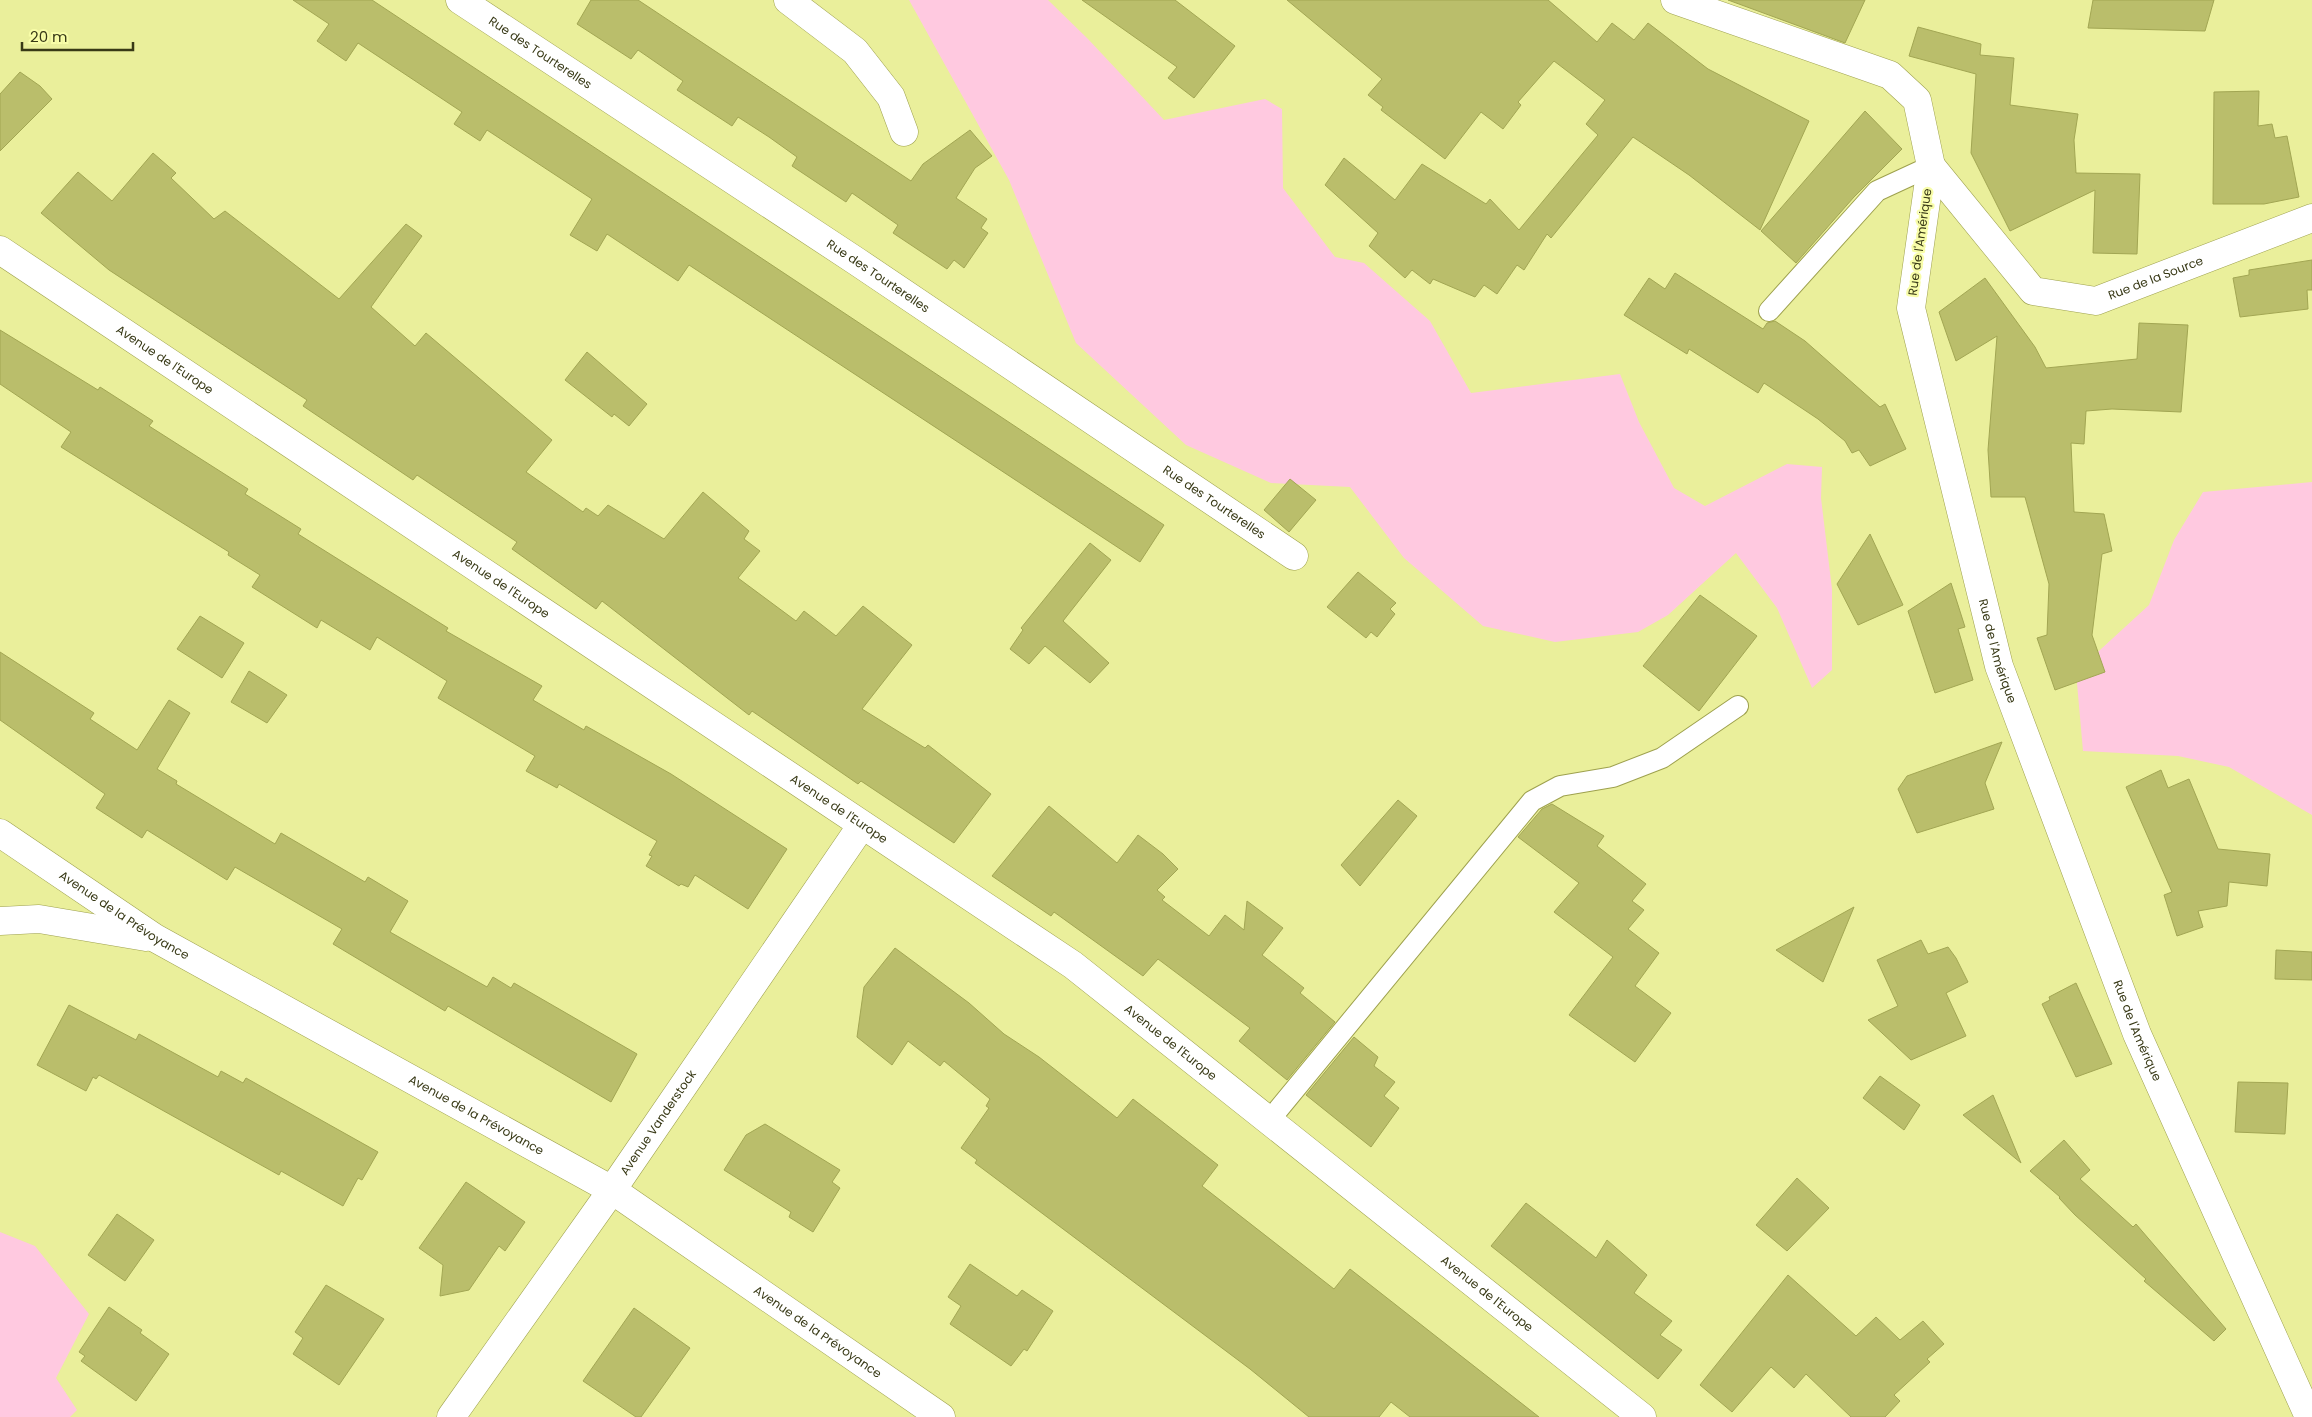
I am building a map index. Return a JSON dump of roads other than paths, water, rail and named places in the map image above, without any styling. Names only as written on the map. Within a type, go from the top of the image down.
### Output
[{"type":"street","name":"Rue des Tourterelles","points":[[460,0],[856,261],[1294,556]]},
{"type":"street","points":[[788,0],[855,51],[891,97],[904,132]]},
{"type":"street","name":"Rue de l'Amérique","points":[[1675,0],[1890,75],[1917,100],[1930,166],[1911,308],[1999,666],[2137,1034],[2308,1417]]},
{"type":"street","name":"Rue de la Source","points":[[1930,166],[2033,291],[2096,301],[2312,218]]},
{"type":"street","name":"Avenue de l'Europe","points":[[0,250],[1073,965],[1268,1122],[1642,1417]]},
{"type":"street","name":"Avenue Vanderstock","points":[[451,1417],[612,1190],[862,825]]},
{"type":"street","name":"Avenue de la Prévoyance","points":[[0,833],[155,938],[612,1190],[941,1417]]},
{"type":"street","points":[[0,921],[39,920],[155,938]]},
{"type":"lane","points":[[1769,311],[1877,191],[1930,166]]},
{"type":"lane","points":[[1268,1122],[1532,801],[1560,786],[1613,777],[1662,758],[1738,706]]}]
